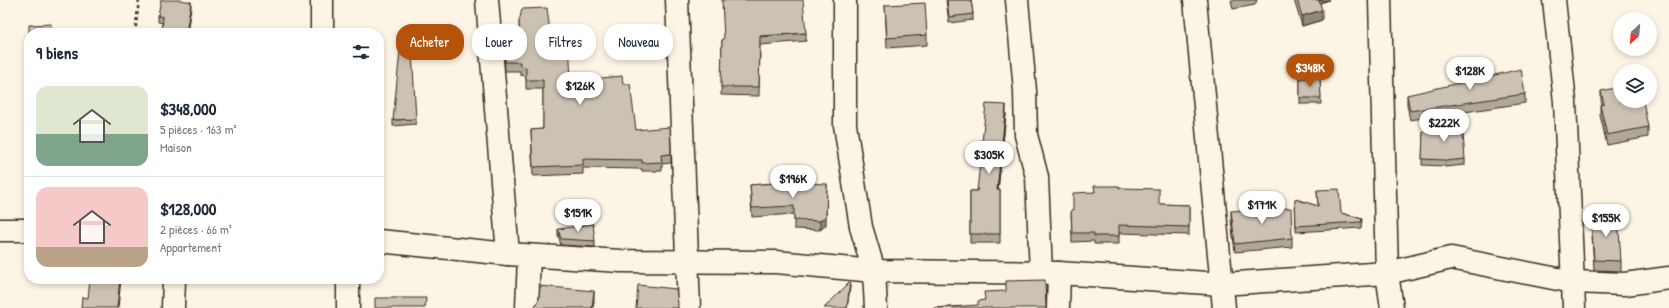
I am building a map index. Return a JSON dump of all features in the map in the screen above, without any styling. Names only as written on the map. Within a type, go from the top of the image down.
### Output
[{"type":"street","points":[[322,0],[322,28]]},
{"type":"street","points":[[487,0],[527,308]]},
{"type":"street","points":[[677,0],[686,262],[689,308]]},
{"type":"street","points":[[844,0],[845,125],[861,227],[874,271],[876,308]]},
{"type":"street","points":[[1017,0],[1026,91],[1026,135],[1037,177],[1050,274],[1058,308]]},
{"type":"street","points":[[1195,0],[1224,308]]},
{"type":"street","points":[[1380,0],[1387,273],[1392,308]]},
{"type":"street","points":[[1554,0],[1565,102],[1574,308]]},
{"type":"street","points":[[0,230],[24,230]]},
{"type":"street","points":[[384,242],[519,255],[686,262],[776,262],[874,271],[1050,274],[1222,284],[1387,273],[1451,258],[1574,282],[1625,284],[1669,278]]},
{"type":"street","points":[[173,308],[174,284]]},
{"type":"street","points":[[348,284],[348,308]]},
{"type":"path","points":[[136,28],[139,0]]},
{"type":"building","points":[[161,0],[181,0],[191,2],[187,28],[162,28],[163,17],[158,16]]},
{"type":"building","points":[[722,0],[803,0],[806,33],[760,36],[759,87],[721,87],[722,40],[724,39]]},
{"type":"building","points":[[947,0],[971,0],[973,14],[949,17]]},
{"type":"building","points":[[1297,0],[1319,0],[1322,10],[1302,16]]},
{"type":"building","points":[[925,3],[927,35],[887,38],[885,5]]},
{"type":"building","points":[[547,8],[549,24],[535,24],[535,60],[570,60],[571,81],[622,76],[623,84],[630,84],[636,130],[670,127],[671,154],[661,155],[662,162],[642,163],[642,160],[583,159],[583,165],[533,167],[531,130],[543,129],[543,80],[526,80],[526,67],[520,66],[520,62],[505,62],[505,60],[527,60],[527,24],[519,24],[522,9]]},
{"type":"building","points":[[51,24],[51,28],[29,28],[29,25]]},
{"type":"building","points":[[399,60],[413,60],[416,119],[393,120]]},
{"type":"building","points":[[1521,69],[1525,94],[1410,111],[1407,95]]},
{"type":"building","points":[[1300,78],[1320,78],[1321,98],[1300,98]]},
{"type":"building","points":[[1613,88],[1613,108],[1644,108],[1648,127],[1607,135],[1600,105],[1604,104],[1601,91]]},
{"type":"building","points":[[986,104],[1006,105],[997,190],[1000,190],[1000,234],[970,234],[970,191],[977,191]]},
{"type":"building","points":[[1462,122],[1465,159],[1445,161],[1422,159],[1423,132],[1433,128],[1442,127],[1442,124]]},
{"type":"building","points":[[788,182],[827,184],[826,216],[820,221],[794,220],[794,206],[752,208],[750,185]]},
{"type":"building","points":[[1094,186],[1159,189],[1159,204],[1189,205],[1189,227],[1119,225],[1119,236],[1094,236],[1094,233],[1072,233],[1071,210],[1073,210],[1073,193],[1095,192]]},
{"type":"building","points":[[1339,189],[1341,213],[1362,219],[1361,222],[1296,226],[1295,199],[1318,206],[1317,190]]},
{"type":"building","points":[[1291,208],[1292,238],[1235,244],[1231,211]]},
{"type":"building","points":[[1618,216],[1621,261],[1594,260],[1591,217]]},
{"type":"building","points":[[593,224],[595,241],[561,239],[558,229]]},
{"type":"building","points":[[1045,280],[1046,308],[934,308],[978,305],[978,301],[985,300],[984,292],[1006,291],[1006,281]]},
{"type":"building","points":[[850,282],[847,308],[824,308]]},
{"type":"building","points":[[89,284],[119,284],[117,308],[81,308],[82,297],[88,298]]},
{"type":"building","points":[[638,285],[676,289],[678,308],[636,308]]},
{"type":"building","points":[[540,286],[594,291],[592,308],[534,308],[539,299]]},
{"type":"building","points":[[375,298],[426,298],[425,308],[375,308]]}]
